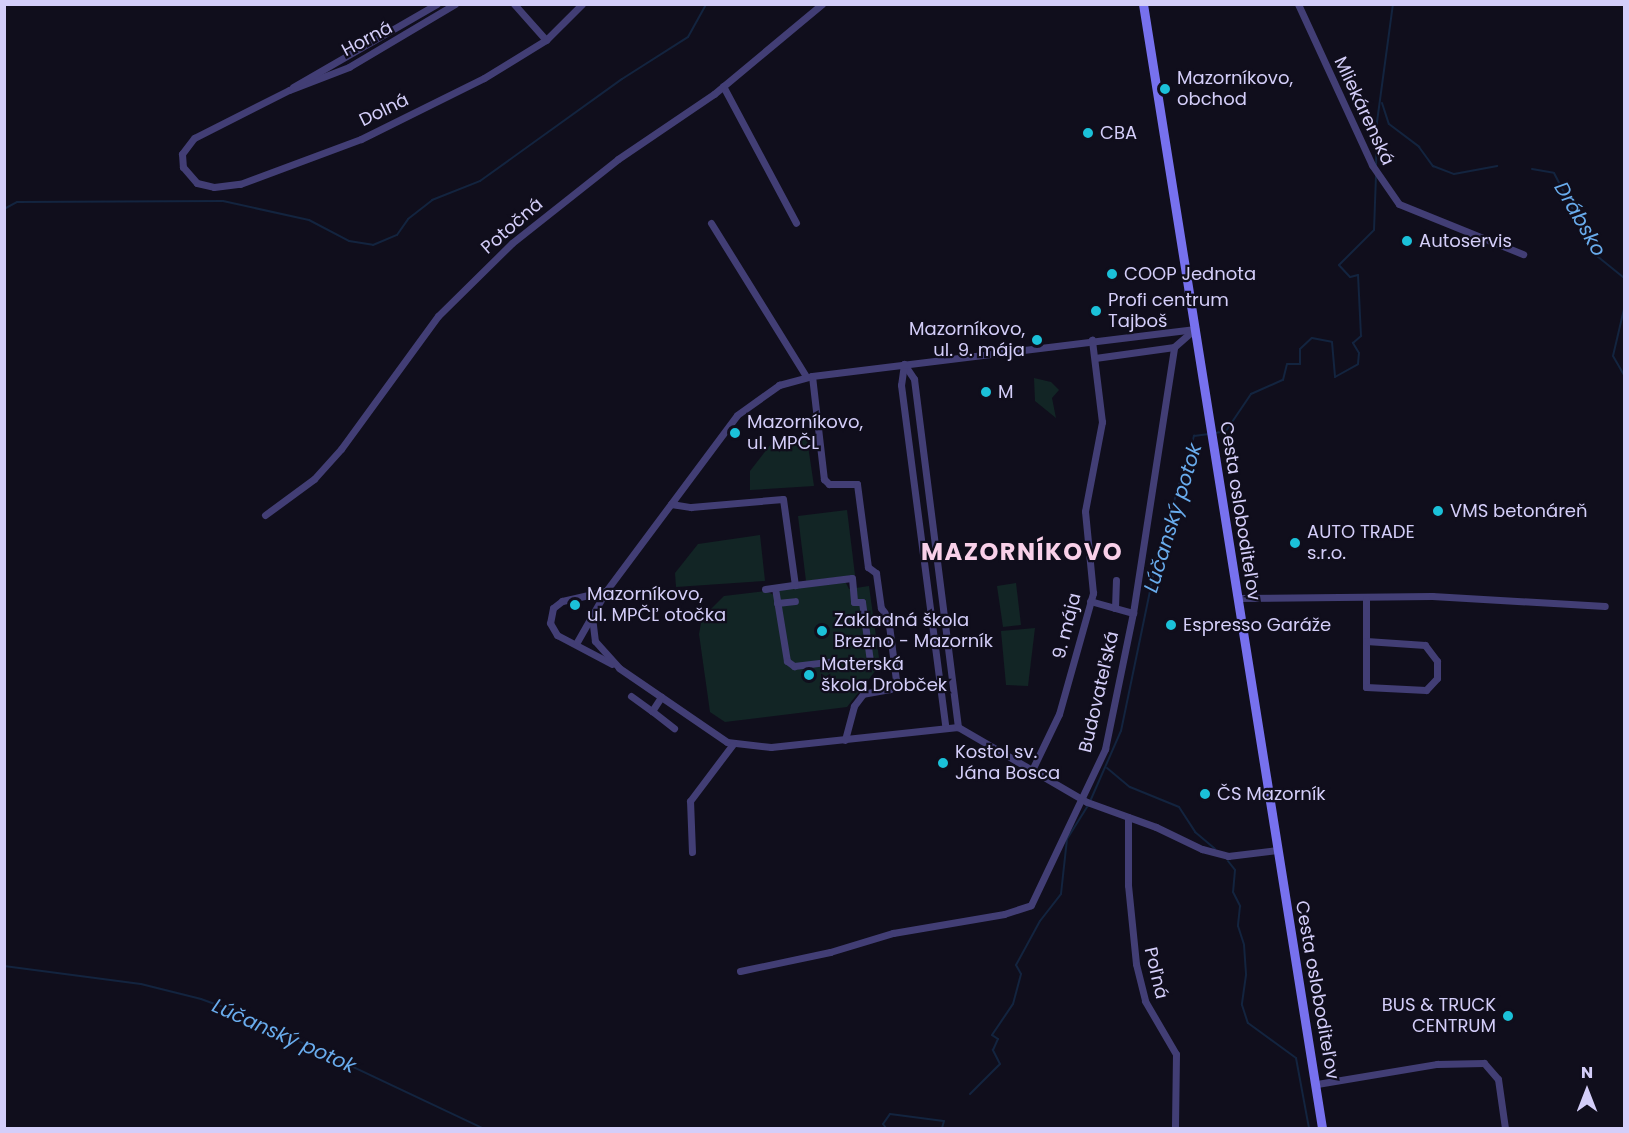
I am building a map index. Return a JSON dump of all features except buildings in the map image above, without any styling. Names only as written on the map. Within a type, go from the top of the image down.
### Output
[{"type":"main road","name":"Cesta osloboditeľov","points":[[1143,4],[1277,850],[1317,1084],[1322,1128]]},
{"type":"street","name":"Horná","points":[[183,167],[182,154],[194,138],[289,90],[437,4]]},
{"type":"street","name":"Horná","points":[[289,90],[349,67],[455,4]]},
{"type":"street","points":[[514,4],[546,40]]},
{"type":"street","name":"Dolná","points":[[183,167],[197,183],[214,187],[272,174],[371,134],[484,78],[546,40],[582,4]]},
{"type":"street","name":"Potočná","points":[[265,515],[314,478],[341,449],[438,316],[512,243],[618,159],[723,86],[822,4]]},
{"type":"street","name":"Mliekárenská","points":[[1298,4],[1372,165],[1381,181],[1400,204],[1523,254]]},
{"type":"street","points":[[723,86],[796,223]]},
{"type":"street","points":[[711,223],[809,376],[825,478],[829,484],[857,484],[868,567],[876,573],[881,608],[888,617],[896,680],[890,689],[863,694],[854,706],[845,740]]},
{"type":"street","points":[[577,642],[606,591],[746,406],[779,385],[809,376],[1196,329]]},
{"type":"street","points":[[1095,358],[1174,347],[1196,329]]},
{"type":"street","name":"9. mája","points":[[1032,770],[1059,714],[1090,601],[1085,511],[1102,422],[1092,340]]},
{"type":"street","name":"Budovateľská","points":[[740,971],[830,952],[893,933],[1004,914],[1031,905],[1084,800],[1105,749],[1132,613],[1174,347]]},
{"type":"street","points":[[904,364],[901,385],[945,726]]},
{"type":"street","points":[[904,364],[914,379],[958,727]]},
{"type":"street","points":[[671,504],[691,507],[783,499],[795,585]]},
{"type":"street","points":[[765,589],[852,578],[854,602],[862,602],[870,662]]},
{"type":"street","points":[[1115,608],[1116,580]]},
{"type":"street","points":[[775,588],[787,662],[794,666],[832,661]]},
{"type":"street","points":[[606,591],[562,601],[553,608],[550,623],[557,635],[577,642],[619,668],[733,744],[771,747],[845,740],[945,726],[958,727],[1084,800],[1202,849],[1228,856],[1277,850]]},
{"type":"street","points":[[1237,598],[1432,596],[1605,606]]},
{"type":"street","points":[[1366,598],[1366,641],[1366,687],[1426,690],[1437,678],[1437,662],[1425,645],[1366,641]]},
{"type":"street","points":[[777,603],[795,600]]},
{"type":"street","points":[[1090,601],[1132,613]]},
{"type":"street","points":[[592,617],[595,641],[619,668]]},
{"type":"street","points":[[631,696],[674,728]]},
{"type":"street","points":[[652,711],[661,697]]},
{"type":"street","points":[[692,852],[690,801],[733,744]]},
{"type":"street","name":"Poľná","points":[[1128,817],[1128,885],[1136,964],[1145,1001],[1176,1054],[1175,1128]]},
{"type":"street","points":[[1317,1084],[1437,1064],[1484,1063],[1498,1079],[1505,1128]]},
{"type":"green space","points":[[1034,378],[1051,382],[1059,390],[1052,398],[1056,418],[1035,401]]},
{"type":"green space","points":[[807,439],[814,486],[750,490],[750,471],[771,444]]},
{"type":"green space","points":[[847,510],[855,575],[806,581],[798,516]]},
{"type":"green space","points":[[760,535],[765,581],[676,587],[675,573],[698,544]]},
{"type":"green space","points":[[845,581],[849,589],[869,586],[880,665],[847,707],[725,722],[710,712],[699,634],[702,618],[724,596],[766,591],[774,595],[783,589]]},
{"type":"green space","points":[[1016,583],[1021,625],[1003,627],[997,586]]},
{"type":"green space","points":[[1035,628],[1028,686],[1006,685],[1001,631]]},
{"type":"waterway","points":[[4,209],[17,202],[223,201],[309,220],[349,241],[373,245],[397,235],[408,219],[432,200],[480,181],[622,79],[688,37],[706,4]]},
{"type":"waterway","name":"Drábsko","points":[[1376,166],[1377,122],[1393,4]]},
{"type":"waterway","name":"Drábsko","points":[[1382,103],[1389,124],[1419,147],[1433,166],[1454,174],[1497,166]]},
{"type":"waterway","name":"Drábsko","points":[[1532,169],[1554,173],[1597,256],[1624,278]]},
{"type":"waterway","name":"Lúčanský potok","points":[[1215,433],[1226,431],[1251,394],[1283,380],[1287,364],[1300,364],[1300,349],[1312,338],[1332,342],[1335,377],[1358,364],[1359,353],[1353,343],[1361,336],[1358,275],[1350,277],[1339,265],[1374,230],[1376,175]]},
{"type":"waterway","name":"Drábsko","points":[[1624,309],[1613,356],[1624,375]]},
{"type":"waterway","name":"Lúčanský potok","points":[[970,1094],[1000,1064],[993,1050],[998,1039],[992,1035],[1013,1004],[1021,974],[1016,965],[1040,921],[1061,894],[1067,839],[1088,806],[1121,731],[1157,557],[1194,436],[1209,434]]},
{"type":"waterway","points":[[1107,768],[1130,787],[1179,807],[1195,832],[1215,849]]},
{"type":"waterway","points":[[1228,861],[1235,870],[1233,892],[1240,906],[1238,926],[1244,945],[1246,975],[1242,1005],[1248,1023],[1296,1058],[1309,1128]]},
{"type":"waterway","name":"Lúčanský potok","points":[[4,966],[141,984],[201,999],[237,1012],[482,1128]]},
{"type":"waterway","name":"Lúčanský potok","points":[[886,1128],[883,1124],[890,1114],[944,1121],[942,1128]]},
{"type":"place","name":"Mazorníkovo, obchod","points":[[1165,89]]},
{"type":"place","name":"CBA","points":[[1088,133]]},
{"type":"place","name":"Autoservis","points":[[1407,241]]},
{"type":"place","name":"COOP Jednota","points":[[1112,274]]},
{"type":"place","name":"Profi centrum Tajboš","points":[[1096,311]]},
{"type":"place","name":"Mazorníkovo, ul. 9. mája","points":[[1037,340]]},
{"type":"place","name":"M","points":[[986,392]]},
{"type":"place","name":"Mazorníkovo, ul. MPČL","points":[[735,433]]},
{"type":"place","name":"VMS betonáreň","points":[[1438,511]]},
{"type":"place","name":"AUTO TRADE s.r.o.","points":[[1295,543]]},
{"type":"place","name":"Mazorníkovo, ul. MPČĽ otočka","points":[[575,605]]},
{"type":"place","name":"Espresso Garáže","points":[[1171,625]]},
{"type":"place","name":"Zakladná škola Brezno - Mazorník","points":[[822,631]]},
{"type":"place","name":"Materská škola Drobček","points":[[809,675]]},
{"type":"place","name":"Kostol sv. Jána Bosca","points":[[943,763]]},
{"type":"place","name":"ČS Mazorník","points":[[1205,794]]},
{"type":"place","name":"BUS & TRUCK CENTRUM","points":[[1508,1016]]},
{"type":"district","name":"MAZORNÍKOVO","points":[[1022,552]]}]
